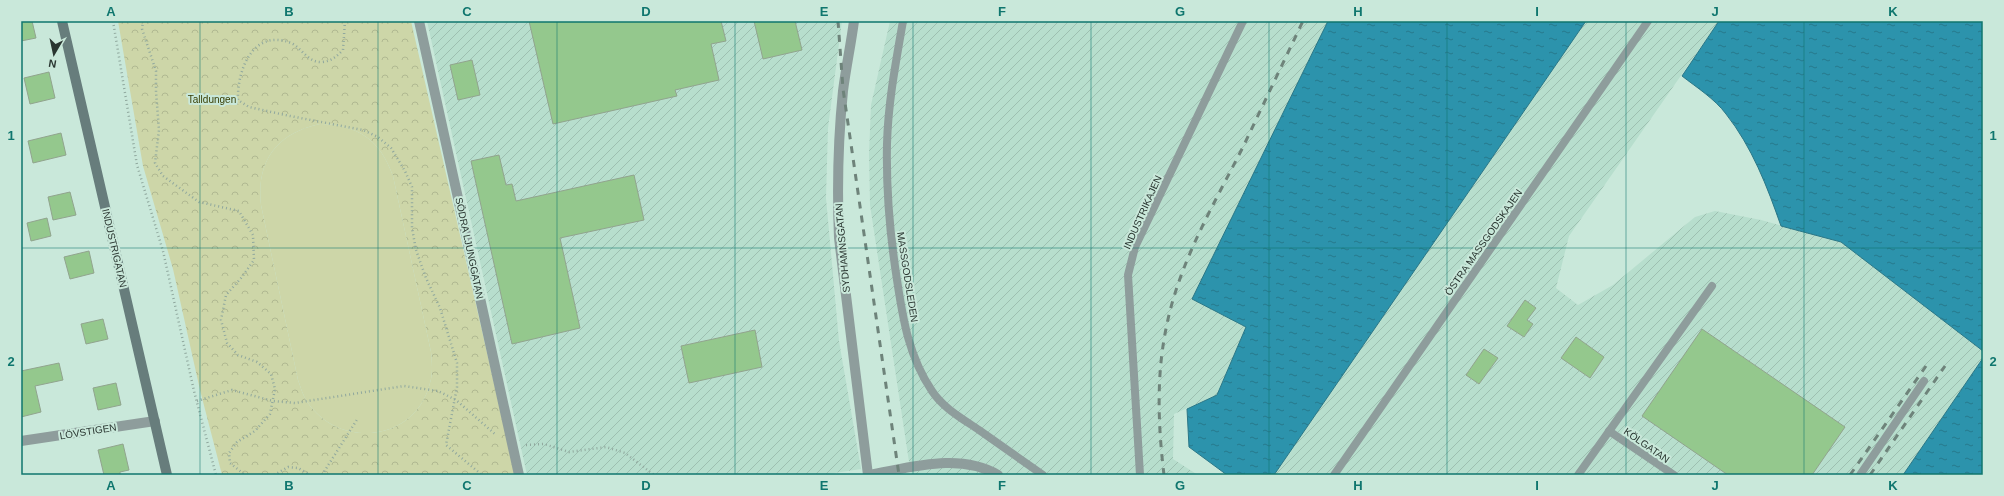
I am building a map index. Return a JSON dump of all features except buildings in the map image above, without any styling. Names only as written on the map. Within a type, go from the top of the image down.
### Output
[{"type":"street","name":"INDUSTRIGATAN","points":[[62,21],[167,475]]},
{"type":"street","name":"SÖDRA LJUNGGATAN","points":[[419,21],[519,475]]},
{"type":"street","name":"SYDHAMNSGATAN","points":[[854,21],[843,89],[840,128],[838,202],[839,238],[868,475]]},
{"type":"street","name":"LÖVSTIGEN","points":[[21,441],[155,421]]},
{"type":"street","points":[[868,475],[951,462],[978,466],[998,475]]},
{"type":"lane","name":"MASSGODSLEDEN","points":[[903,21],[890,102],[887,143],[887,187],[902,316],[909,343],[914,359],[933,392],[947,407],[1043,475]]},
{"type":"lane","name":"INDUSTRIKAJEN","points":[[1140,475],[1128,275],[1135,247],[1243,21]]},
{"type":"lane","name":"ÖSTRA MASSGODSKAJEN","points":[[1334,475],[1648,21]]},
{"type":"lane","points":[[1578,475],[1712,286]]},
{"type":"lane","points":[[1860,475],[1924,381]]},
{"type":"lane","name":"KÖLGATAN","points":[[1609,431],[1674,475]]},
{"type":"path","points":[[113,21],[137,165],[163,251],[197,401],[216,475]]},
{"type":"path","points":[[142,21],[142,29],[156,71],[159,130],[155,163],[163,176],[199,202],[239,211],[253,235],[254,260],[242,277],[226,295],[221,320],[227,343],[238,355],[258,362],[271,374],[275,389],[270,414],[255,431],[237,442],[230,453],[230,463],[245,475]]},
{"type":"path","points":[[345,21],[343,50],[334,59],[321,62],[305,55],[293,44],[279,39],[265,40],[255,48],[245,62],[237,84],[238,100],[256,109],[363,130],[378,138],[391,148],[405,171],[412,187],[412,228],[416,250],[426,278],[440,308],[457,363],[456,400],[446,445],[482,475]]},
{"type":"path","points":[[197,401],[232,390],[273,401],[295,403],[404,386],[438,390],[456,400],[486,428],[513,446],[544,444],[569,452],[606,447],[625,453],[654,475]]},
{"type":"path","points":[[322,475],[358,418]]},
{"type":"path","points":[[274,475],[288,466],[298,468],[310,475]]},
{"type":"shaded area","points":[[427,21],[842,21],[828,128],[826,198],[839,341],[861,469],[821,475],[527,475]]},
{"type":"shaded area","points":[[890,21],[1328,21],[1193,299],[1246,327],[1217,395],[1174,414],[1173,459],[1198,475],[911,475],[870,205],[869,154],[871,105]]},
{"type":"shaded area","points":[[1586,21],[1719,21],[1569,236],[1556,288],[1578,305],[1613,285],[1695,217],[1715,211],[1761,220],[1841,242],[1983,351],[1983,358],[1903,475],[1274,475]]},
{"type":"green space","name":"Talldungen","points":[[118,21],[411,21],[515,475],[222,475],[200,390],[173,269],[143,166]],"holes":[[[320,124],[334,125],[357,131],[366,137],[382,153],[388,163],[393,176],[431,352],[431,379],[422,402],[410,417],[394,427],[376,432],[357,433],[339,428],[322,418],[305,398],[298,380],[261,205],[260,189],[262,175],[266,162],[272,151],[292,134],[305,128]]]},
{"type":"green space","points":[[320,124],[346,127],[357,131],[374,144],[388,163],[393,176],[431,352],[431,379],[422,402],[410,417],[394,427],[376,432],[357,433],[339,428],[322,418],[305,398],[298,380],[261,205],[260,189],[262,175],[266,162],[272,151],[292,134],[305,128]]},
{"type":"water","points":[[1328,21],[1586,21],[1274,475],[1227,475],[1189,447],[1187,409],[1217,395],[1246,327],[1192,299]]},
{"type":"water","points":[[1719,21],[1983,21],[1983,351],[1841,242],[1781,226],[1758,167],[1744,140],[1722,109],[1682,76]]},
{"type":"water","points":[[1983,358],[1983,475],[1903,475]]},
{"type":"railway","points":[[838,21],[843,89],[899,475]]},
{"type":"railway","points":[[1164,475],[1159,418],[1161,362],[1167,324],[1180,278],[1199,233],[1243,147],[1303,21]]},
{"type":"railway","points":[[1850,475],[1926,366]]},
{"type":"railway","points":[[1870,475],[1945,366]]}]
